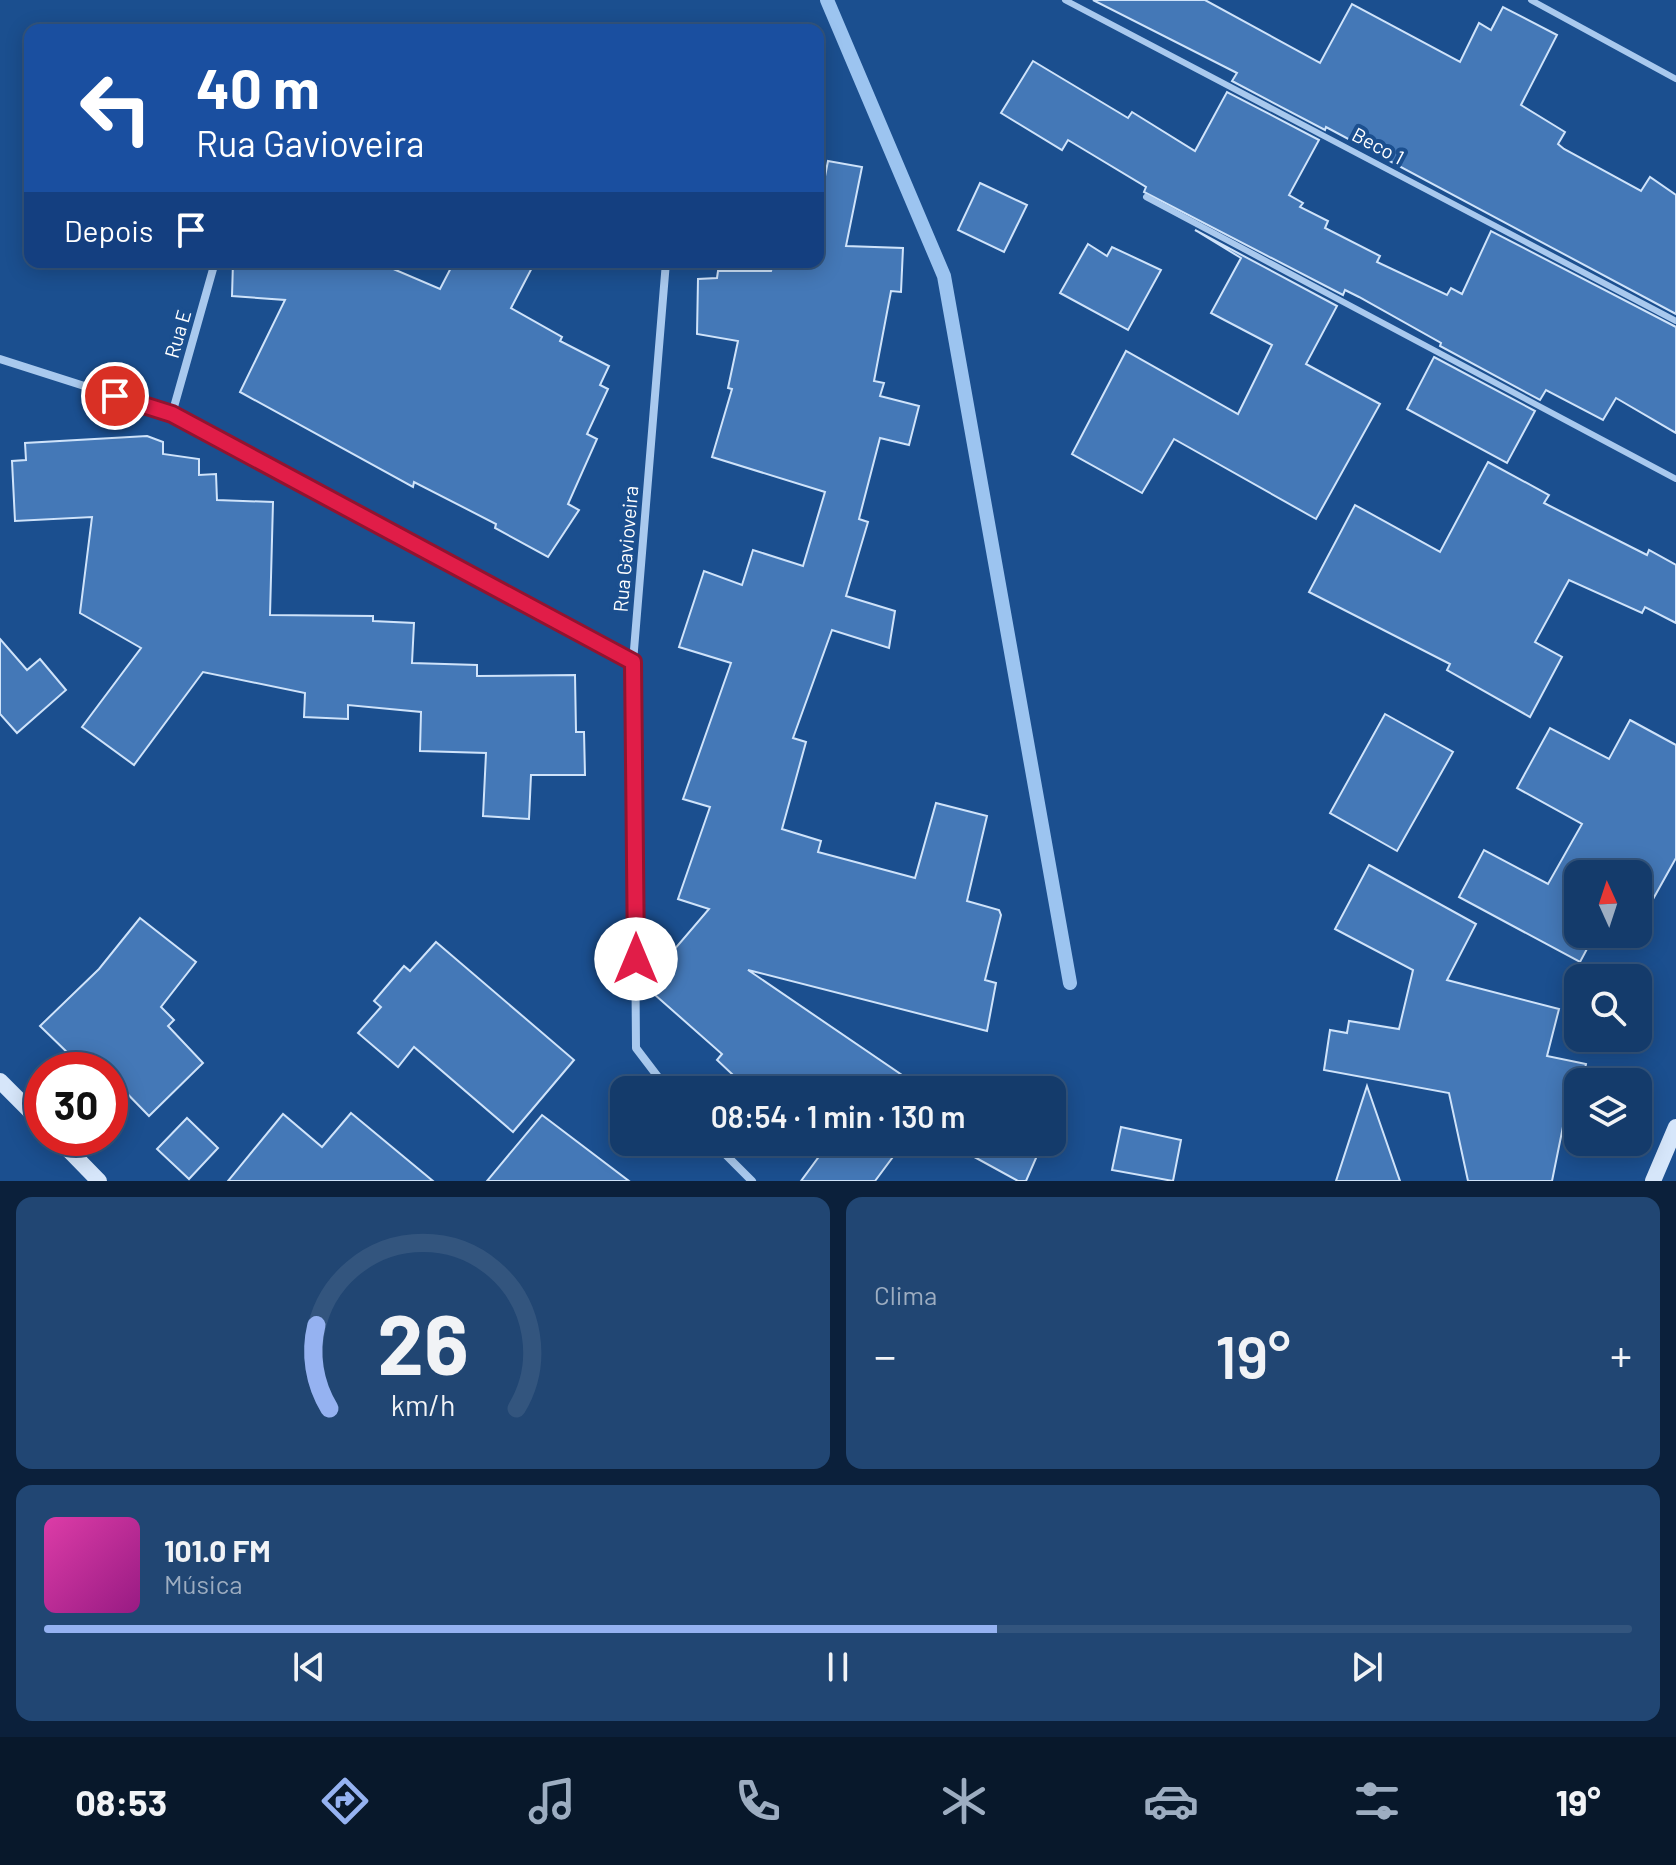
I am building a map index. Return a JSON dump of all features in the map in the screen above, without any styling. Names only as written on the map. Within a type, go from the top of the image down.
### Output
[{"type":"street","name":"Rua E","points":[[172,414],[213,268]]},
{"type":"street","name":"Rua Gavioveira","points":[[657,1076],[636,1048],[633,662],[666,268]]},
{"type":"street","points":[[0,359],[172,414],[633,662]]},
{"type":"street","points":[[0,1081],[24,1105]]},
{"type":"street","points":[[1653,1181],[1676,1127]]},
{"type":"street","points":[[75,1156],[99,1181]]},
{"type":"street","points":[[727,1156],[752,1181]]},
{"type":"lane","name":"Beco 1","points":[[1065,0],[1676,321]]},
{"type":"lane","points":[[1531,0],[1676,79]]},
{"type":"lane","points":[[1146,197],[1676,479]]},
{"type":"building","points":[[1093,0],[1205,0],[1320,63],[1352,4],[1460,62],[1479,23],[1491,30],[1503,7],[1557,35],[1521,105],[1565,132],[1558,144],[1564,149],[1641,191],[1650,177],[1676,195],[1676,314],[1326,127],[1325,130],[1232,81],[1237,73]]},
{"type":"building","points":[[1033,61],[1128,118],[1132,112],[1195,151],[1227,92],[1319,140],[1289,195],[1303,203],[1300,207],[1328,221],[1325,228],[1380,256],[1377,262],[1447,295],[1451,288],[1462,294],[1491,231],[1676,327],[1676,433],[1616,398],[1603,420],[1546,390],[1540,400],[1440,346],[1441,343],[1359,297],[1345,290],[1343,295],[1144,192],[1146,187],[1068,140],[1062,150],[1001,113]]},
{"type":"building","points":[[828,161],[862,167],[846,246],[903,248],[901,292],[891,291],[874,381],[884,383],[880,396],[919,406],[909,445],[880,438],[859,519],[868,522],[846,596],[895,611],[889,648],[832,630],[793,738],[806,742],[782,829],[821,841],[818,852],[915,878],[936,803],[987,816],[967,901],[999,910],[1001,915],[985,980],[996,983],[987,1031],[748,970],[903,1076],[734,1076],[717,1060],[722,1054],[646,987],[658,974],[655,972],[709,909],[678,899],[710,807],[683,799],[731,663],[679,647],[704,571],[742,585],[753,550],[803,566],[825,492],[712,457],[732,389],[728,388],[738,341],[697,334],[698,279],[717,278],[718,271],[824,268],[824,181]]},
{"type":"building","points":[[980,183],[1027,205],[1004,252],[958,230]]},
{"type":"building","points":[[1195,230],[1337,306],[1306,364],[1380,404],[1316,519],[1174,439],[1142,493],[1072,454],[1126,351],[1238,414],[1272,345],[1211,313],[1241,258]]},
{"type":"building","points":[[1088,244],[1107,256],[1112,247],[1161,270],[1128,330],[1060,293]]},
{"type":"building","points":[[233,268],[391,268],[440,289],[451,268],[532,268],[511,308],[562,337],[560,341],[609,366],[600,385],[608,389],[587,434],[597,439],[568,504],[579,510],[548,557],[495,528],[496,524],[414,482],[413,487],[240,392],[285,300],[232,296]]},
{"type":"building","points":[[1434,357],[1535,411],[1507,463],[1407,409]]},
{"type":"building","points":[[147,436],[163,442],[163,454],[199,459],[199,475],[216,474],[217,500],[273,502],[270,615],[373,616],[373,621],[414,623],[412,663],[477,665],[477,676],[575,675],[576,732],[584,732],[585,775],[531,775],[529,819],[483,816],[486,753],[420,751],[421,712],[348,705],[348,719],[304,717],[305,693],[203,672],[134,765],[82,727],[141,648],[80,613],[92,517],[15,521],[12,461],[26,460],[25,443]]},
{"type":"building","points":[[1488,462],[1549,495],[1544,503],[1647,555],[1649,550],[1676,565],[1676,623],[1645,607],[1642,613],[1569,580],[1535,642],[1562,657],[1530,717],[1447,670],[1450,664],[1309,592],[1355,505],[1440,552]]},
{"type":"building","points":[[0,639],[27,670],[40,659],[66,690],[17,733],[0,714]]},
{"type":"building","points":[[1385,714],[1453,752],[1397,851],[1330,813]]},
{"type":"building","points":[[1630,720],[1676,745],[1676,858],[1652,901],[1652,860],[1564,860],[1564,948],[1588,948],[1580,962],[1459,897],[1484,850],[1548,884],[1582,824],[1517,788],[1550,728],[1609,759]]},
{"type":"building","points":[[1369,865],[1476,924],[1447,980],[1559,1009],[1547,1056],[1586,1064],[1585,1068],[1564,1068],[1564,1122],[1552,1181],[1468,1181],[1449,1093],[1324,1070],[1330,1030],[1347,1033],[1349,1021],[1399,1029],[1413,970],[1335,929]]},
{"type":"building","points":[[140,918],[196,962],[161,1007],[174,1020],[168,1026],[203,1063],[149,1116],[128,1094],[128,1052],[67,1052],[40,1026],[99,969]]},
{"type":"building","points":[[436,942],[574,1060],[513,1132],[414,1047],[398,1067],[358,1033],[381,1007],[374,1001],[404,966],[410,971]]},
{"type":"building","points":[[1367,1086],[1400,1181],[1336,1181]]},
{"type":"building","points":[[351,1113],[433,1181],[228,1181],[283,1114],[322,1147]]},
{"type":"building","points":[[542,1115],[629,1181],[487,1181]]},
{"type":"building","points":[[187,1118],[218,1148],[189,1179],[157,1149]]},
{"type":"building","points":[[1121,1127],[1181,1140],[1173,1181],[1112,1170]]},
{"type":"building","points":[[819,1156],[894,1156],[875,1181],[801,1181]]},
{"type":"building","points":[[972,1156],[1037,1156],[1026,1181],[1018,1181]]},
{"type":"waterway","points":[[827,0],[944,276],[1070,983]]},
{"type":"route","points":[[115,396],[172,414],[633,662],[636,959]]}]
